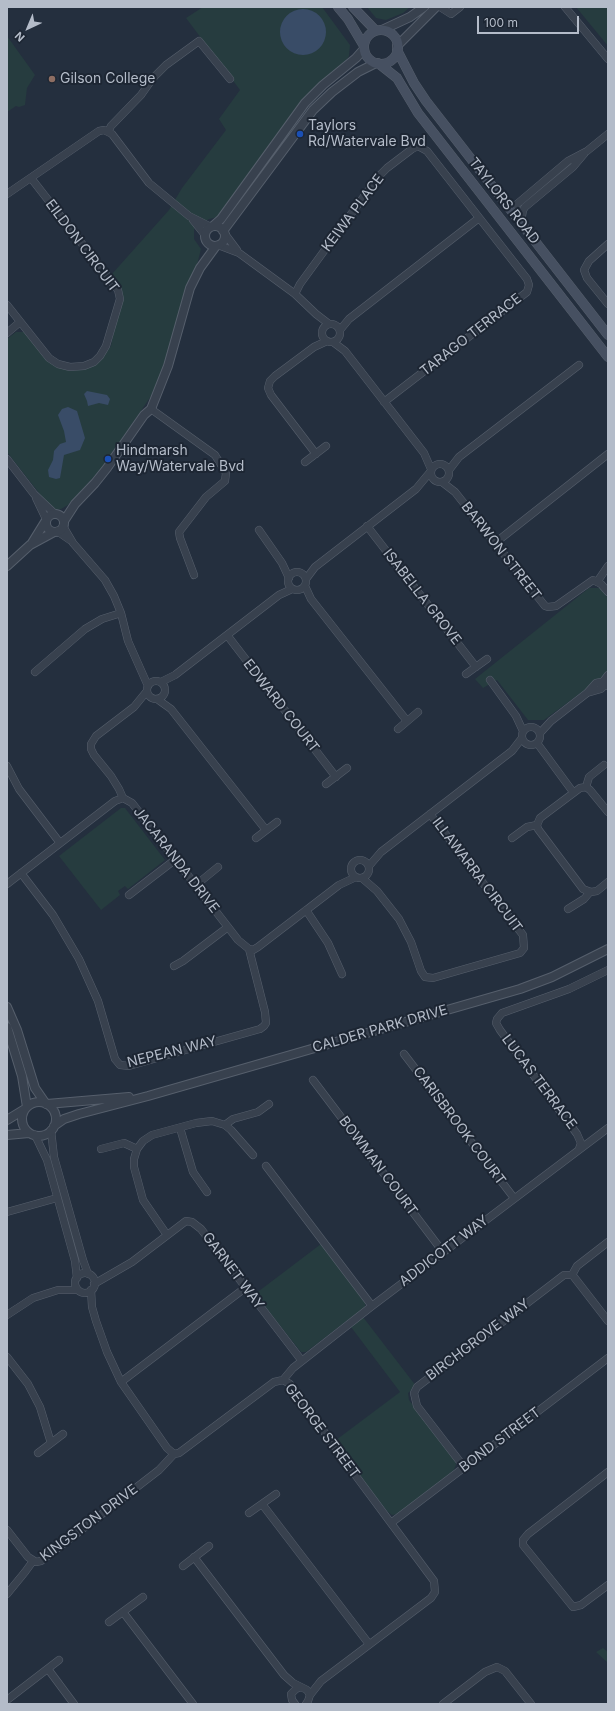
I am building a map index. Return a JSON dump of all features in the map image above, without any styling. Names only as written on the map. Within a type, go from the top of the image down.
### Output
[{"type":"main road","points":[[338,7],[348,19],[367,56],[377,63],[388,62],[392,59],[397,48],[394,37],[391,34],[379,31],[353,7]]},
{"type":"main road","points":[[364,48],[367,37],[379,31]]},
{"type":"main road","name":"TAYLORS ROAD","points":[[397,48],[419,91],[608,335]]},
{"type":"main road","name":"TAYLORS ROAD","points":[[377,63],[397,78],[418,113],[608,356]]},
{"type":"main road","points":[[510,210],[509,221],[516,240]]},
{"type":"street","points":[[379,31],[410,17],[424,7]]},
{"type":"street","points":[[397,48],[436,7]]},
{"type":"street","points":[[440,7],[451,14],[460,7]]},
{"type":"street","points":[[565,7],[608,59]]},
{"type":"street","points":[[108,132],[111,126],[141,96],[153,78],[166,65],[199,42],[230,79]]},
{"type":"street","points":[[200,268],[207,230],[221,219],[305,103],[356,58],[364,48]]},
{"type":"street","points":[[7,566],[30,545],[60,528],[75,504],[95,484],[144,415],[151,409],[168,366],[190,288],[200,268],[217,246],[224,241],[224,232],[313,110],[332,92],[358,72],[377,63]]},
{"type":"street","points":[[7,194],[99,131],[108,132],[112,134],[149,183],[189,216],[205,236],[210,245],[217,246]]},
{"type":"street","points":[[521,222],[525,207],[573,167],[587,151],[608,134]]},
{"type":"street","name":"KEIWA PLACE","points":[[295,294],[300,284],[378,178],[392,164],[412,149],[418,146],[422,147]]},
{"type":"street","name":"TARAGO TERRACE","points":[[384,402],[527,292],[529,285],[527,279],[427,151],[422,147]]},
{"type":"street","points":[[510,210],[568,161],[587,151]]},
{"type":"street","name":"EILDON CIRCUIT","points":[[7,305],[49,358],[58,364],[70,367],[84,366],[94,362],[100,356],[106,346],[120,298],[118,290],[31,178]]},
{"type":"street","points":[[189,216],[212,226],[219,227],[224,232]]},
{"type":"street","points":[[314,347],[322,332],[336,329],[479,218]]},
{"type":"street","name":"BARWON STREET","points":[[224,232],[239,253],[295,294],[316,314],[336,329],[345,351],[424,453],[445,469],[455,492],[537,598],[548,607],[556,606],[593,580],[597,582]]},
{"type":"street","points":[[608,244],[584,267],[587,278],[608,304]]},
{"type":"street","name":"BARWON STREET","points":[[217,246],[239,253]]},
{"type":"street","name":"BARWON STREET","points":[[316,314],[322,332],[330,342],[345,351]]},
{"type":"street","points":[[7,333],[20,322]]},
{"type":"street","points":[[316,454],[271,395],[268,388],[272,379],[314,347],[330,342],[336,329]]},
{"type":"street","points":[[416,489],[439,481],[445,469],[578,365]]},
{"type":"street","points":[[151,409],[215,456],[226,473],[225,481],[206,497],[179,532],[194,575]]},
{"type":"street","points":[[305,462],[326,446]]},
{"type":"street","name":"BARWON STREET","points":[[424,453],[431,470],[432,477],[455,492]]},
{"type":"street","points":[[495,543],[608,454]]},
{"type":"street","points":[[7,459],[34,494],[56,514],[62,517],[60,528]]},
{"type":"street","points":[[134,707],[162,698],[175,676],[279,595],[297,584],[315,567],[416,489],[431,470],[445,469]]},
{"type":"street","points":[[34,494],[46,521],[47,527],[60,528],[105,580],[121,612],[128,641],[141,670],[149,696],[171,709]]},
{"type":"street","points":[[30,545],[49,515],[56,514],[75,504]]},
{"type":"street","name":"ISABELLA GROVE","points":[[367,526],[476,667]]},
{"type":"street","points":[[259,530],[297,584],[311,598],[407,721]]},
{"type":"street","points":[[282,563],[298,572],[315,567]]},
{"type":"street","points":[[608,566],[597,582],[601,584],[608,592]]},
{"type":"street","points":[[297,584],[298,572]]},
{"type":"street","points":[[297,584],[298,572]]},
{"type":"street","points":[[35,672],[84,629],[102,619],[121,612]]},
{"type":"street","name":"EDWARD COURT","points":[[226,636],[336,776]]},
{"type":"street","points":[[466,674],[487,659]]},
{"type":"street","points":[[141,670],[158,681],[165,691],[171,709],[266,830]]},
{"type":"street","points":[[537,744],[540,739],[540,734],[551,721],[587,693],[606,686],[608,675]]},
{"type":"street","points":[[122,798],[119,789],[111,776],[94,755],[91,749],[91,744],[96,736],[134,707],[148,689],[158,681],[175,676]]},
{"type":"street","points":[[490,680],[516,716],[524,738],[532,745],[537,744]]},
{"type":"street","points":[[398,729],[418,712]]},
{"type":"street","points":[[516,716],[540,734]]},
{"type":"street","points":[[339,886],[351,870],[353,862],[364,860],[381,852],[512,751],[532,727],[551,721]]},
{"type":"street","points":[[537,744],[573,792]]},
{"type":"street","points":[[586,787],[589,777],[604,765]]},
{"type":"street","points":[[326,784],[346,768]]},
{"type":"street","points":[[8,771],[18,789],[60,843]]},
{"type":"street","points":[[586,787],[580,788],[573,792],[540,818],[537,824],[538,830],[583,889],[590,892],[597,891],[608,882]]},
{"type":"street","points":[[586,787],[608,812]]},
{"type":"street","name":"JACARANDA DRIVE","points":[[7,884],[119,798],[122,798],[132,803],[238,940],[249,949]]},
{"type":"street","name":"ILLAWARRA CIRCUIT","points":[[364,873],[399,919],[411,942],[421,971],[425,977],[433,978],[520,953],[524,948],[523,935],[430,814]]},
{"type":"street","points":[[256,838],[277,822]]},
{"type":"street","points":[[512,838],[527,827],[537,824]]},
{"type":"street","points":[[249,949],[253,950],[258,947],[339,886],[364,873],[381,852]]},
{"type":"street","points":[[129,895],[176,859]]},
{"type":"street","points":[[364,860],[364,873]]},
{"type":"street","points":[[196,885],[218,867]]},
{"type":"street","points":[[351,870],[364,873]]},
{"type":"street","name":"NEPEAN WAY","points":[[21,873],[54,915],[78,959],[98,1001],[115,1059],[120,1065],[129,1066],[260,1029],[264,1026],[266,1023],[265,1012],[249,949]]},
{"type":"street","points":[[568,909],[584,899],[590,892]]},
{"type":"street","points":[[306,910],[328,943],[342,974]]},
{"type":"street","points":[[174,966],[184,961],[228,927]]},
{"type":"street","name":"CALDER PARK DRIVE","points":[[52,1128],[64,1119],[79,1114],[148,1096],[520,989],[552,977],[608,949]]},
{"type":"street","name":"LUCAS TERRACE","points":[[579,1149],[581,1143],[577,1134],[500,1030],[496,1022],[502,1013],[569,989],[608,970]]},
{"type":"street","points":[[7,1007],[24,1050],[35,1088],[46,1104]]},
{"type":"street","points":[[7,1027],[22,1076],[26,1108],[22,1119],[23,1124],[32,1134],[47,1160],[74,1261],[76,1280],[87,1289]]},
{"type":"street","name":"CARISBROOK COURT","points":[[404,1054],[514,1198]]},
{"type":"street","name":"BOWMAN COURT","points":[[313,1080],[443,1252]]},
{"type":"street","name":"CALDER PARK DRIVE","points":[[46,1104],[148,1096]]},
{"type":"street","points":[[7,1120],[36,1102],[46,1104],[51,1107],[55,1116],[52,1128],[54,1157],[83,1260],[90,1275],[87,1289],[106,1352],[121,1382],[167,1448],[174,1454]]},
{"type":"street","points":[[225,1125],[233,1119],[258,1112],[269,1104]]},
{"type":"street","points":[[167,1235],[142,1200],[134,1167],[134,1159],[137,1148],[143,1141],[152,1135],[196,1123],[212,1121],[225,1125],[253,1155]]},
{"type":"street","points":[[7,1135],[46,1134],[52,1128]]},
{"type":"street","points":[[180,1128],[193,1172],[207,1192]]},
{"type":"street","name":"ADDICOTT WAY","points":[[283,1380],[293,1368],[372,1306],[608,1128]]},
{"type":"street","points":[[101,1149],[124,1143],[137,1148]]},
{"type":"street","points":[[266,1166],[372,1306]]},
{"type":"street","points":[[7,1212],[57,1198]]},
{"type":"street","name":"GARNET WAY","points":[[87,1289],[132,1262],[186,1221],[192,1222],[201,1229],[302,1361]]},
{"type":"street","points":[[608,1242],[577,1266],[572,1275],[608,1321]]},
{"type":"street","name":"GARNET WAY","points":[[58,1290],[76,1280],[83,1273],[90,1275],[111,1274]]},
{"type":"street","name":"BIRCHGROVE WAY","points":[[464,1468],[417,1406],[414,1393],[417,1387],[564,1275],[572,1275]]},
{"type":"street","points":[[121,1382],[245,1288]]},
{"type":"street","points":[[7,1315],[33,1298],[58,1290],[87,1289]]},
{"type":"street","points":[[7,1357],[28,1384],[40,1407],[52,1443]]},
{"type":"street","name":"BOND STREET","points":[[391,1523],[608,1358]]},
{"type":"street","name":"GEORGE STREET","points":[[174,1454],[179,1454],[274,1382],[283,1380],[290,1384],[352,1472],[430,1575],[435,1584],[435,1592],[431,1598],[321,1681],[296,1689],[292,1693]]},
{"type":"street","points":[[38,1453],[63,1434]]},
{"type":"street","name":"KINGSTON DRIVE","points":[[7,1530],[28,1557],[36,1562],[45,1558],[158,1471],[174,1454]]},
{"type":"street","points":[[608,1472],[528,1534],[523,1540],[523,1545],[573,1608],[581,1605],[608,1585]]},
{"type":"street","points":[[249,1513],[276,1494]]},
{"type":"street","points":[[262,1504],[369,1644]]},
{"type":"street","points":[[183,1566],[209,1546]]},
{"type":"street","points":[[194,1558],[284,1675],[293,1683],[307,1690],[309,1700]]},
{"type":"street","points":[[7,1594],[33,1560]]},
{"type":"street","points":[[108,1622],[143,1597]]},
{"type":"street","points":[[123,1612],[193,1704]]},
{"type":"street","points":[[7,1700],[59,1660]]},
{"type":"street","points":[[443,1704],[485,1672],[496,1667],[505,1671],[531,1704]]},
{"type":"street","points":[[48,1669],[74,1704]]},
{"type":"street","points":[[284,1675],[292,1693],[292,1700],[295,1704]]},
{"type":"street","name":"GEORGE STREET","points":[[309,1700],[321,1681]]},
{"type":"street","points":[[286,1704],[292,1693]]},
{"type":"green space","points":[[203,7],[322,7],[350,45],[349,56],[345,62],[316,86],[218,217],[209,219],[194,229],[194,239],[201,249],[197,265],[181,304],[165,366],[151,396],[103,467],[68,505],[61,509],[55,510],[50,507],[7,452],[7,339],[16,332],[25,332],[58,367],[70,371],[84,369],[103,356],[111,346],[121,292],[112,274],[169,210],[182,188],[226,130],[219,119],[240,90],[186,18]]},
{"type":"green space","points":[[367,7],[410,7],[403,13],[386,20],[376,18]]},
{"type":"green space","points":[[576,7],[608,7],[608,46]]},
{"type":"green space","points":[[7,36],[35,75],[27,88],[25,105],[19,107],[16,106],[7,112]]},
{"type":"green space","points":[[589,588],[600,588],[608,598],[608,673],[544,720],[528,720],[497,680],[483,688],[475,679]]},
{"type":"green space","points":[[121,808],[125,808],[165,860],[128,889],[125,886],[118,891],[120,895],[101,910],[59,856]]},
{"type":"green space","points":[[321,1244],[365,1300],[365,1307],[306,1352],[301,1352],[255,1294]]},
{"type":"green space","points":[[363,1317],[416,1386],[408,1393],[409,1400],[455,1460],[456,1465],[453,1471],[398,1514],[392,1515],[387,1511],[356,1471],[336,1440],[400,1392],[351,1327]]},
{"type":"green space","points":[[603,1648],[608,1652],[608,1663],[596,1652]]},
{"type":"water","points":[[298,9],[308,9],[316,13],[322,19],[326,27],[326,37],[322,45],[316,51],[308,55],[298,55],[290,51],[284,45],[280,37],[280,27],[284,19],[290,13]]},
{"type":"water","points":[[87,391],[107,395],[110,399],[108,405],[99,403],[88,406],[84,394]]},
{"type":"water","points":[[68,407],[77,411],[85,438],[80,450],[64,455],[60,478],[56,479],[49,477],[48,470],[53,460],[54,451],[60,444],[66,442],[64,431],[58,415],[62,409]]},
{"type":"place","name":"Gilson College","points":[[52,79]]},
{"type":"place","name":"Taylors Rd/Watervale Bvd","points":[[300,134]]},
{"type":"place","name":"Hindmarsh Way/Watervale Bvd","points":[[108,459]]}]
